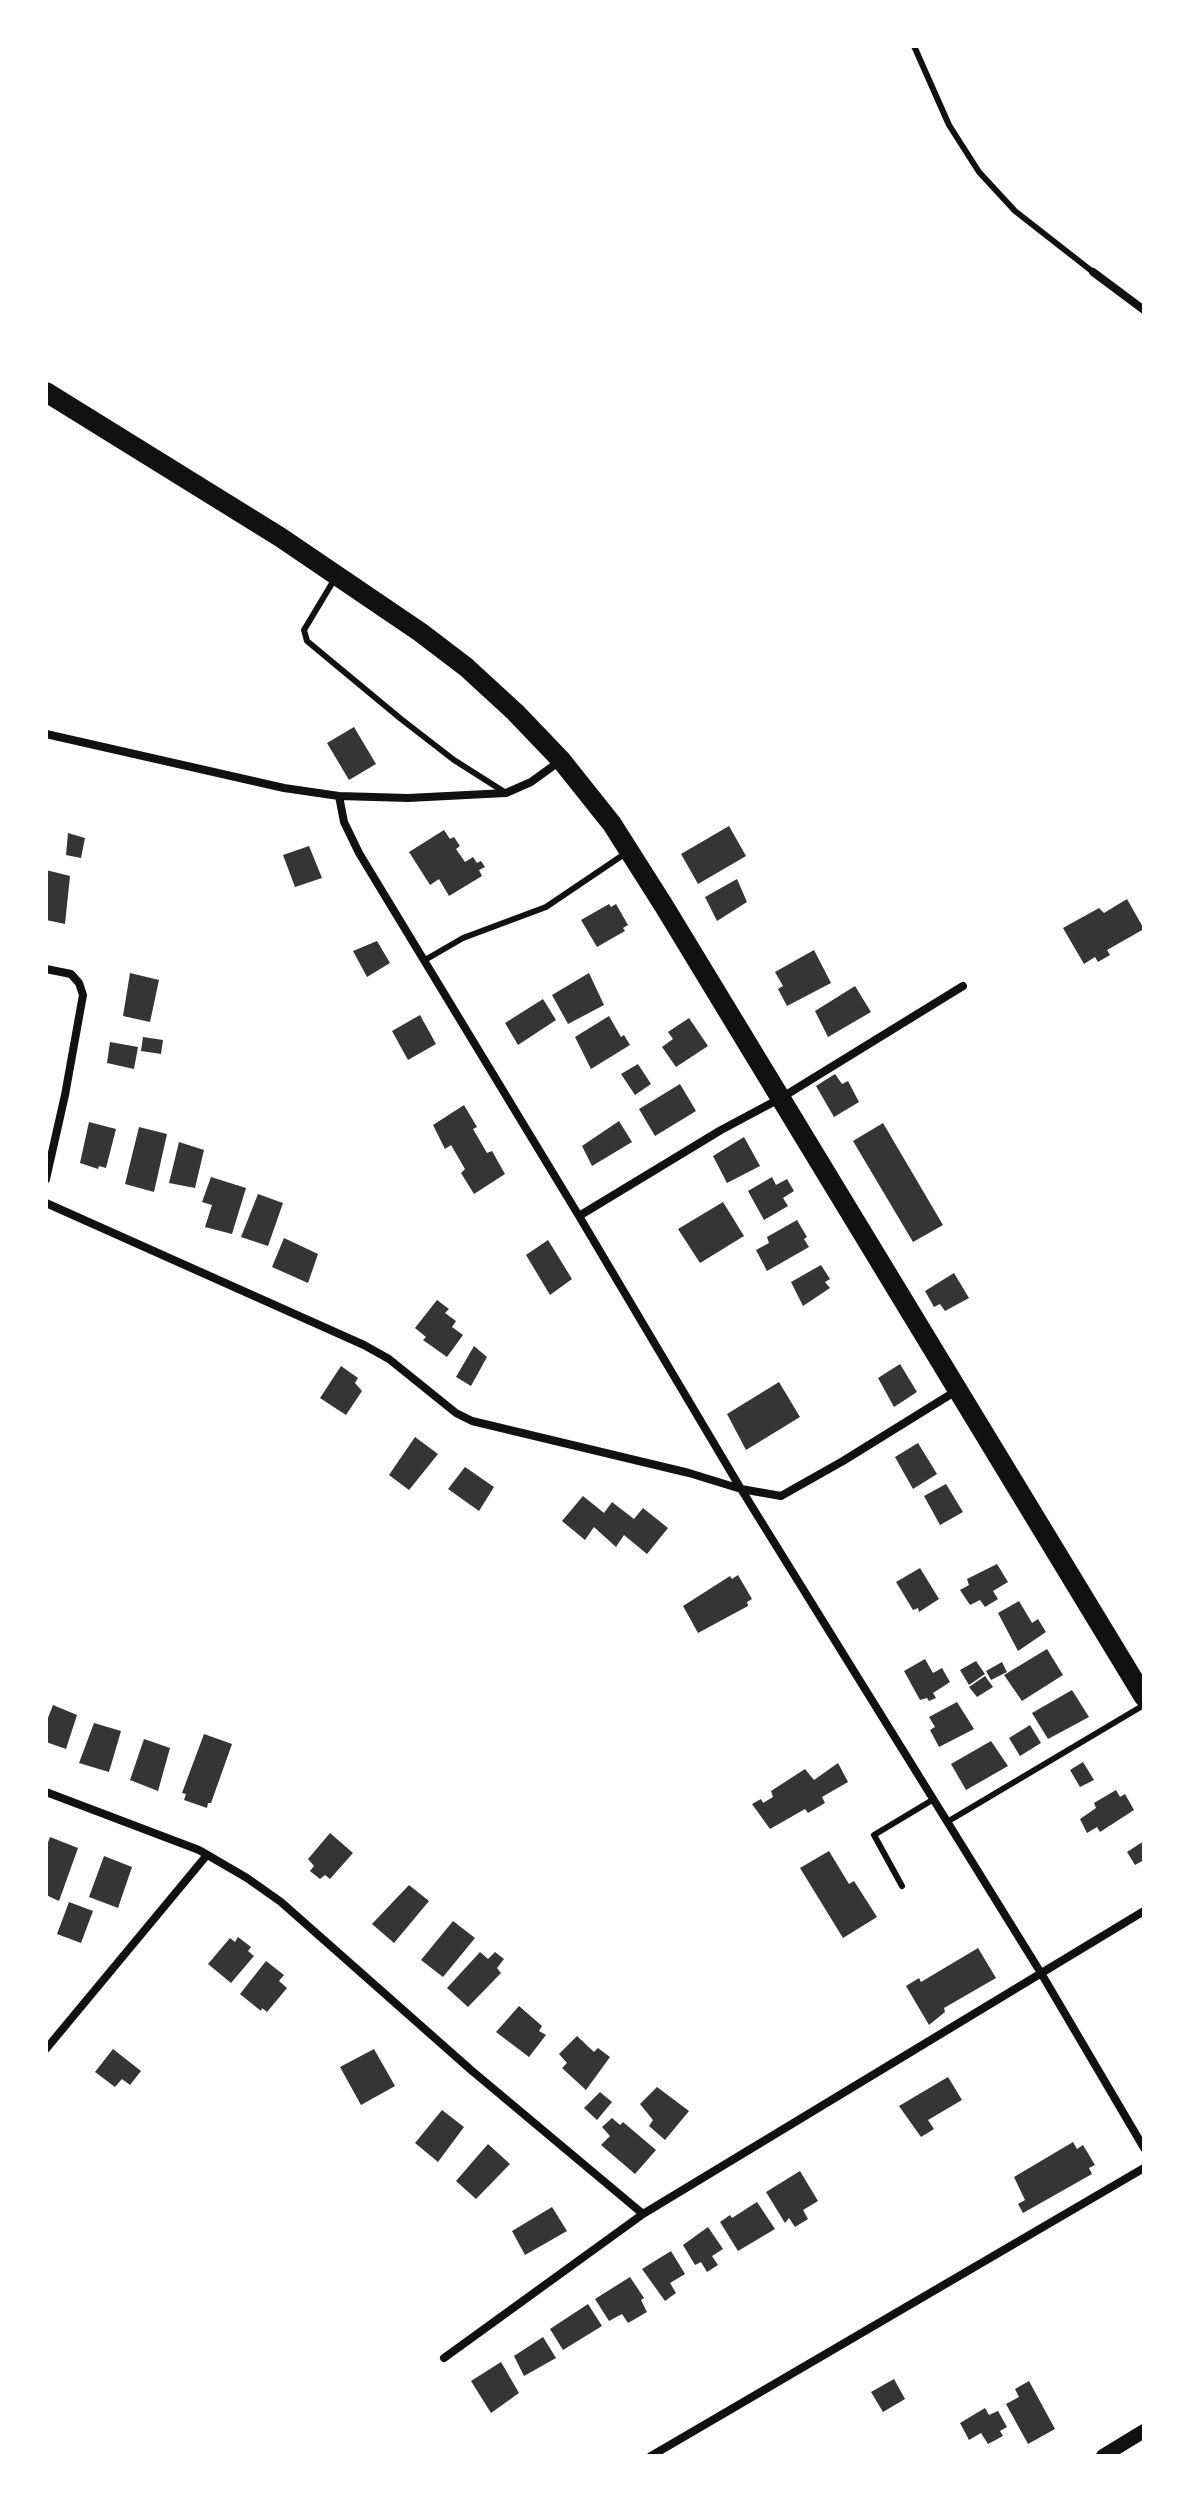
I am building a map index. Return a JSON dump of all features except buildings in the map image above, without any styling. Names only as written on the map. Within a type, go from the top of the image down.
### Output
[{"type":"main road","points":[[46,392],[280,537],[460,662],[515,712],[561,760],[612,824],[629,851],[1144,1697]]},
{"type":"street","points":[[1093,272],[1144,310]]},
{"type":"street","points":[[46,734],[284,788],[339,796],[408,798],[506,793],[531,782],[561,760]]},
{"type":"street","points":[[339,796],[344,822],[359,853],[741,1489],[1041,1973],[1144,2148]]},
{"type":"street","points":[[46,969],[71,974],[79,983],[83,995],[46,1179]]},
{"type":"street","points":[[579,1216],[708,1137],[781,1098],[963,986]]},
{"type":"street","points":[[46,1203],[364,1345],[389,1359],[456,1413],[472,1421],[689,1473],[741,1489],[781,1496],[957,1391]]},
{"type":"street","points":[[46,1792],[207,1855],[281,1902],[471,2070],[643,2214]]},
{"type":"street","points":[[46,2049],[207,1855]]},
{"type":"street","points":[[444,2358],[643,2214],[1144,1911]]},
{"type":"street","points":[[651,2456],[1144,2168]]},
{"type":"street","points":[[1103,2456],[1144,2431]]},
{"type":"lane","points":[[914,46],[949,125],[979,172],[1015,211],[1093,272]]},
{"type":"lane","points":[[336,576],[304,630],[307,641],[443,752],[506,793]]},
{"type":"lane","points":[[425,960],[463,938],[546,907],[629,851]]},
{"type":"lane","points":[[947,1822],[1144,1705]]},
{"type":"lane","points":[[902,1886],[874,1835],[934,1799]]}]
